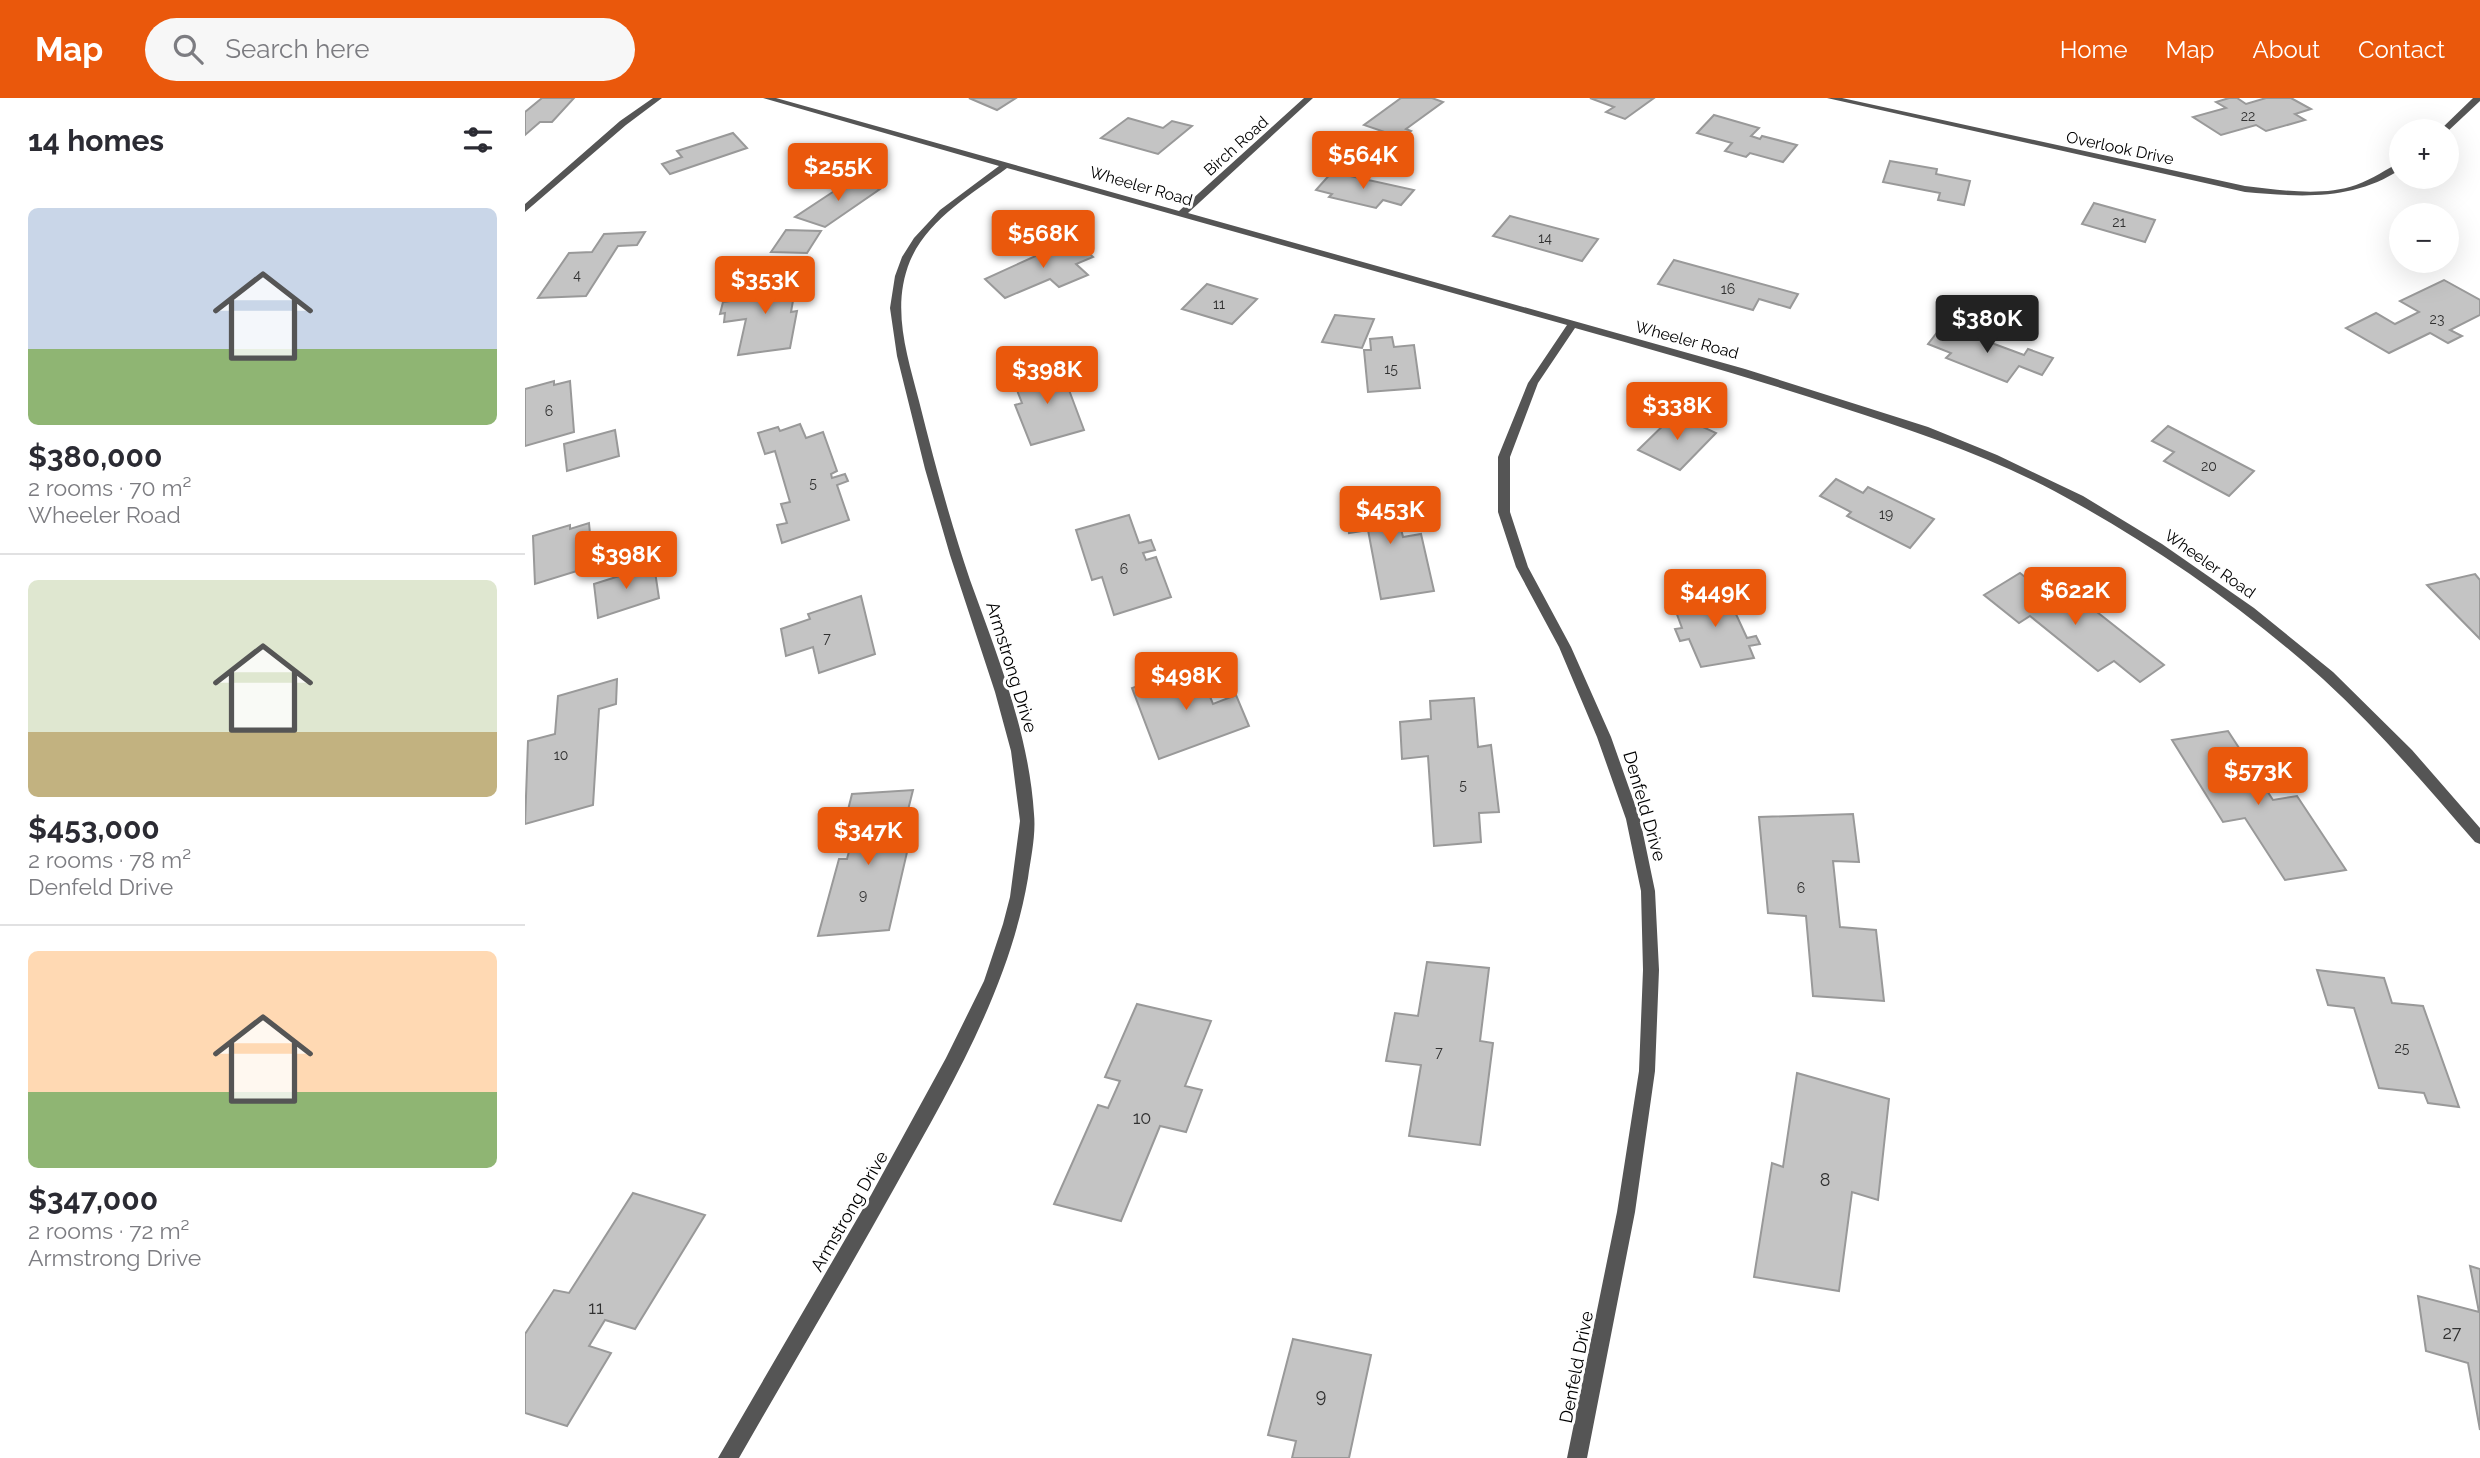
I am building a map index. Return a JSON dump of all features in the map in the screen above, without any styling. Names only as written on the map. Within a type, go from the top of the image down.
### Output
[{"type":"street","points":[[525,209],[623,124],[658,98]]},
{"type":"street","name":"Wheeler Road","points":[[767,98],[1741,371],[1924,430],[1993,458],[2080,499],[2158,547],[2251,611],[2328,676],[2407,754],[2480,838]]},
{"type":"street","name":"Birch Road","points":[[1181,214],[1309,98]]},
{"type":"street","name":"Overlook Drive","points":[[1831,98],[2253,190],[2293,194],[2339,191],[2372,183],[2389,172]]},
{"type":"street","points":[[2456,119],[2478,98]]},
{"type":"street","name":"Armstrong Drive","points":[[728,1458],[885,1189],[963,1044],[995,972],[1017,901],[1028,815],[1018,754],[1001,684],[930,473],[898,344],[896,306],[900,276],[917,240],[938,216],[1007,164]]},
{"type":"street","name":"Denfeld Drive","points":[[1572,325],[1533,383],[1504,457],[1504,512],[1522,566],[1565,647],[1604,737],[1633,819],[1648,891],[1651,970],[1647,1071],[1626,1212],[1577,1458]]},
{"type":"building","points":[[542,98],[574,98],[552,122],[540,122],[525,135],[525,112]]},
{"type":"building","points":[[969,98],[1016,98],[997,110]]},
{"type":"building","points":[[1401,98],[1432,98],[1443,102],[1406,129],[1411,131],[1402,138],[1364,125]]},
{"type":"building","points":[[1590,98],[1654,98],[1625,119],[1606,112],[1614,107]]},
{"type":"building","points":[[2237,98],[2246,104],[2266,98],[2291,98],[2311,109],[2295,114],[2305,120],[2266,131],[2256,125],[2221,135],[2193,117],[2226,108],[2216,102]]},
{"type":"building","points":[[1714,115],[1759,128],[1751,136],[1760,139],[1762,136],[1797,145],[1783,162],[1750,153],[1746,157],[1725,151],[1732,143],[1697,133]]},
{"type":"building","points":[[1128,118],[1163,128],[1172,121],[1192,126],[1158,154],[1101,138]]},
{"type":"building","points":[[733,133],[747,148],[670,174],[662,164],[682,157],[677,151]]},
{"type":"building","points":[[1890,161],[1937,169],[1936,174],[1970,181],[1964,205],[1938,200],[1940,193],[1883,182]]},
{"type":"building","points":[[1332,172],[1414,190],[1401,205],[1383,200],[1376,208],[1329,197],[1332,194],[1316,190]]},
{"type":"building","points":[[851,180],[880,189],[825,227],[795,217]]},
{"type":"building","points":[[2094,203],[2155,220],[2145,242],[2082,224]]},
{"type":"building","points":[[1510,216],[1598,239],[1582,261],[1493,236]]},
{"type":"building","points":[[786,230],[821,231],[807,253],[771,252]]},
{"type":"building","points":[[645,232],[637,245],[618,246],[586,296],[538,298],[569,253],[592,252],[604,234]]},
{"type":"building","points":[[1073,239],[1093,257],[1076,264],[1088,275],[1059,287],[1050,279],[1005,298],[985,279]]},
{"type":"building","points":[[1674,260],[1798,294],[1790,308],[1759,299],[1753,310],[1658,284]]},
{"type":"building","points":[[797,278],[791,312],[797,311],[790,348],[738,355],[746,319],[724,322],[725,313],[720,314],[723,302],[744,299],[747,284]]},
{"type":"building","points":[[2444,280],[2480,300],[2480,315],[2450,330],[2462,336],[2448,343],[2430,333],[2389,353],[2346,328],[2376,313],[2395,324],[2419,312],[2400,301]]},
{"type":"building","points":[[1207,284],[1257,299],[1232,324],[1182,309]]},
{"type":"building","points":[[1335,315],[1374,319],[1362,348],[1322,342]]},
{"type":"building","points":[[1943,325],[2024,355],[2028,349],[2053,358],[2042,375],[2019,366],[2007,382],[1946,358],[1951,353],[1928,344]]},
{"type":"building","points":[[1392,337],[1394,347],[1414,345],[1420,388],[1368,392],[1364,350],[1371,350],[1370,339]]},
{"type":"building","points":[[1060,366],[1084,430],[1031,445],[1015,405],[1022,403],[1013,380]]},
{"type":"building","points":[[554,381],[554,385],[570,381],[574,432],[525,446],[525,389]]},
{"type":"building","points":[[1675,414],[1716,433],[1680,470],[1638,450]]},
{"type":"building","points":[[800,424],[806,438],[823,432],[837,471],[831,474],[832,478],[845,474],[848,481],[837,485],[849,520],[782,543],[777,525],[787,523],[781,504],[790,502],[775,451],[765,454],[758,433],[778,427],[780,431]]},
{"type":"building","points":[[2168,426],[2254,471],[2229,496],[2164,461],[2174,452],[2152,441]]},
{"type":"building","points":[[615,430],[619,456],[567,471],[564,444]]},
{"type":"building","points":[[1836,479],[1863,493],[1868,487],[1934,519],[1910,548],[1847,516],[1851,512],[1820,496]]},
{"type":"building","points":[[1392,491],[1403,537],[1421,534],[1434,591],[1381,599],[1368,530],[1349,533],[1343,498]]},
{"type":"building","points":[[1129,515],[1139,543],[1151,540],[1155,550],[1143,553],[1146,560],[1156,557],[1171,597],[1114,615],[1102,577],[1092,580],[1076,530]]},
{"type":"building","points":[[589,523],[593,566],[535,584],[533,536],[570,525],[570,529]]},
{"type":"building","points":[[654,565],[659,598],[598,618],[594,584]]},
{"type":"building","points":[[2020,573],[2062,607],[2078,597],[2164,665],[2140,682],[2114,661],[2098,671],[2030,616],[2019,623],[1984,595]]},
{"type":"building","points":[[2475,574],[2480,580],[2480,639],[2427,585]]},
{"type":"building","points":[[1723,586],[1747,638],[1756,636],[1760,644],[1749,646],[1754,658],[1701,667],[1689,639],[1680,641],[1675,629],[1682,628],[1675,609],[1701,605],[1695,591]]},
{"type":"building","points":[[861,596],[875,654],[819,673],[813,647],[786,656],[781,629],[810,619],[808,614]]},
{"type":"building","points":[[1197,665],[1213,704],[1236,695],[1249,726],[1159,759],[1132,688]]},
{"type":"building","points":[[617,679],[616,704],[599,709],[593,805],[525,824],[528,741],[555,734],[558,696]]},
{"type":"building","points":[[1474,698],[1478,747],[1491,745],[1499,812],[1479,813],[1481,842],[1434,846],[1428,756],[1402,759],[1400,722],[1431,719],[1430,701]]},
{"type":"building","points":[[2228,731],[2273,800],[2297,796],[2346,870],[2285,880],[2245,818],[2223,822],[2172,740]]},
{"type":"building","points":[[913,790],[906,818],[894,819],[887,850],[908,848],[889,930],[818,936],[839,859],[847,859],[857,821],[845,822],[852,794]]},
{"type":"building","points":[[1853,814],[1859,862],[1833,861],[1840,927],[1876,930],[1884,1001],[1813,996],[1806,916],[1768,913],[1759,817]]},
{"type":"building","points":[[1427,962],[1489,968],[1480,1041],[1493,1043],[1480,1145],[1409,1136],[1421,1065],[1386,1061],[1395,1013],[1418,1016]]},
{"type":"building","points":[[2317,970],[2384,978],[2392,1003],[2423,1006],[2459,1107],[2428,1103],[2424,1093],[2379,1088],[2354,1008],[2328,1005]]},
{"type":"building","points":[[1137,1004],[1211,1021],[1185,1086],[1202,1090],[1186,1132],[1160,1126],[1121,1221],[1054,1204],[1098,1105],[1108,1108],[1120,1081],[1105,1077]]},
{"type":"building","points":[[1797,1073],[1889,1099],[1878,1200],[1852,1192],[1839,1291],[1754,1277],[1772,1163],[1783,1167]]},
{"type":"building","points":[[633,1193],[705,1215],[635,1329],[605,1320],[589,1346],[611,1353],[567,1426],[525,1413],[525,1334],[554,1290],[569,1293]]},
{"type":"building","points":[[2470,1266],[2480,1269],[2480,1430],[2468,1363],[2426,1351],[2418,1296],[2479,1312]]},
{"type":"building","points":[[1293,1339],[1371,1355],[1349,1458],[1292,1458],[1296,1441],[1268,1435]]}]
